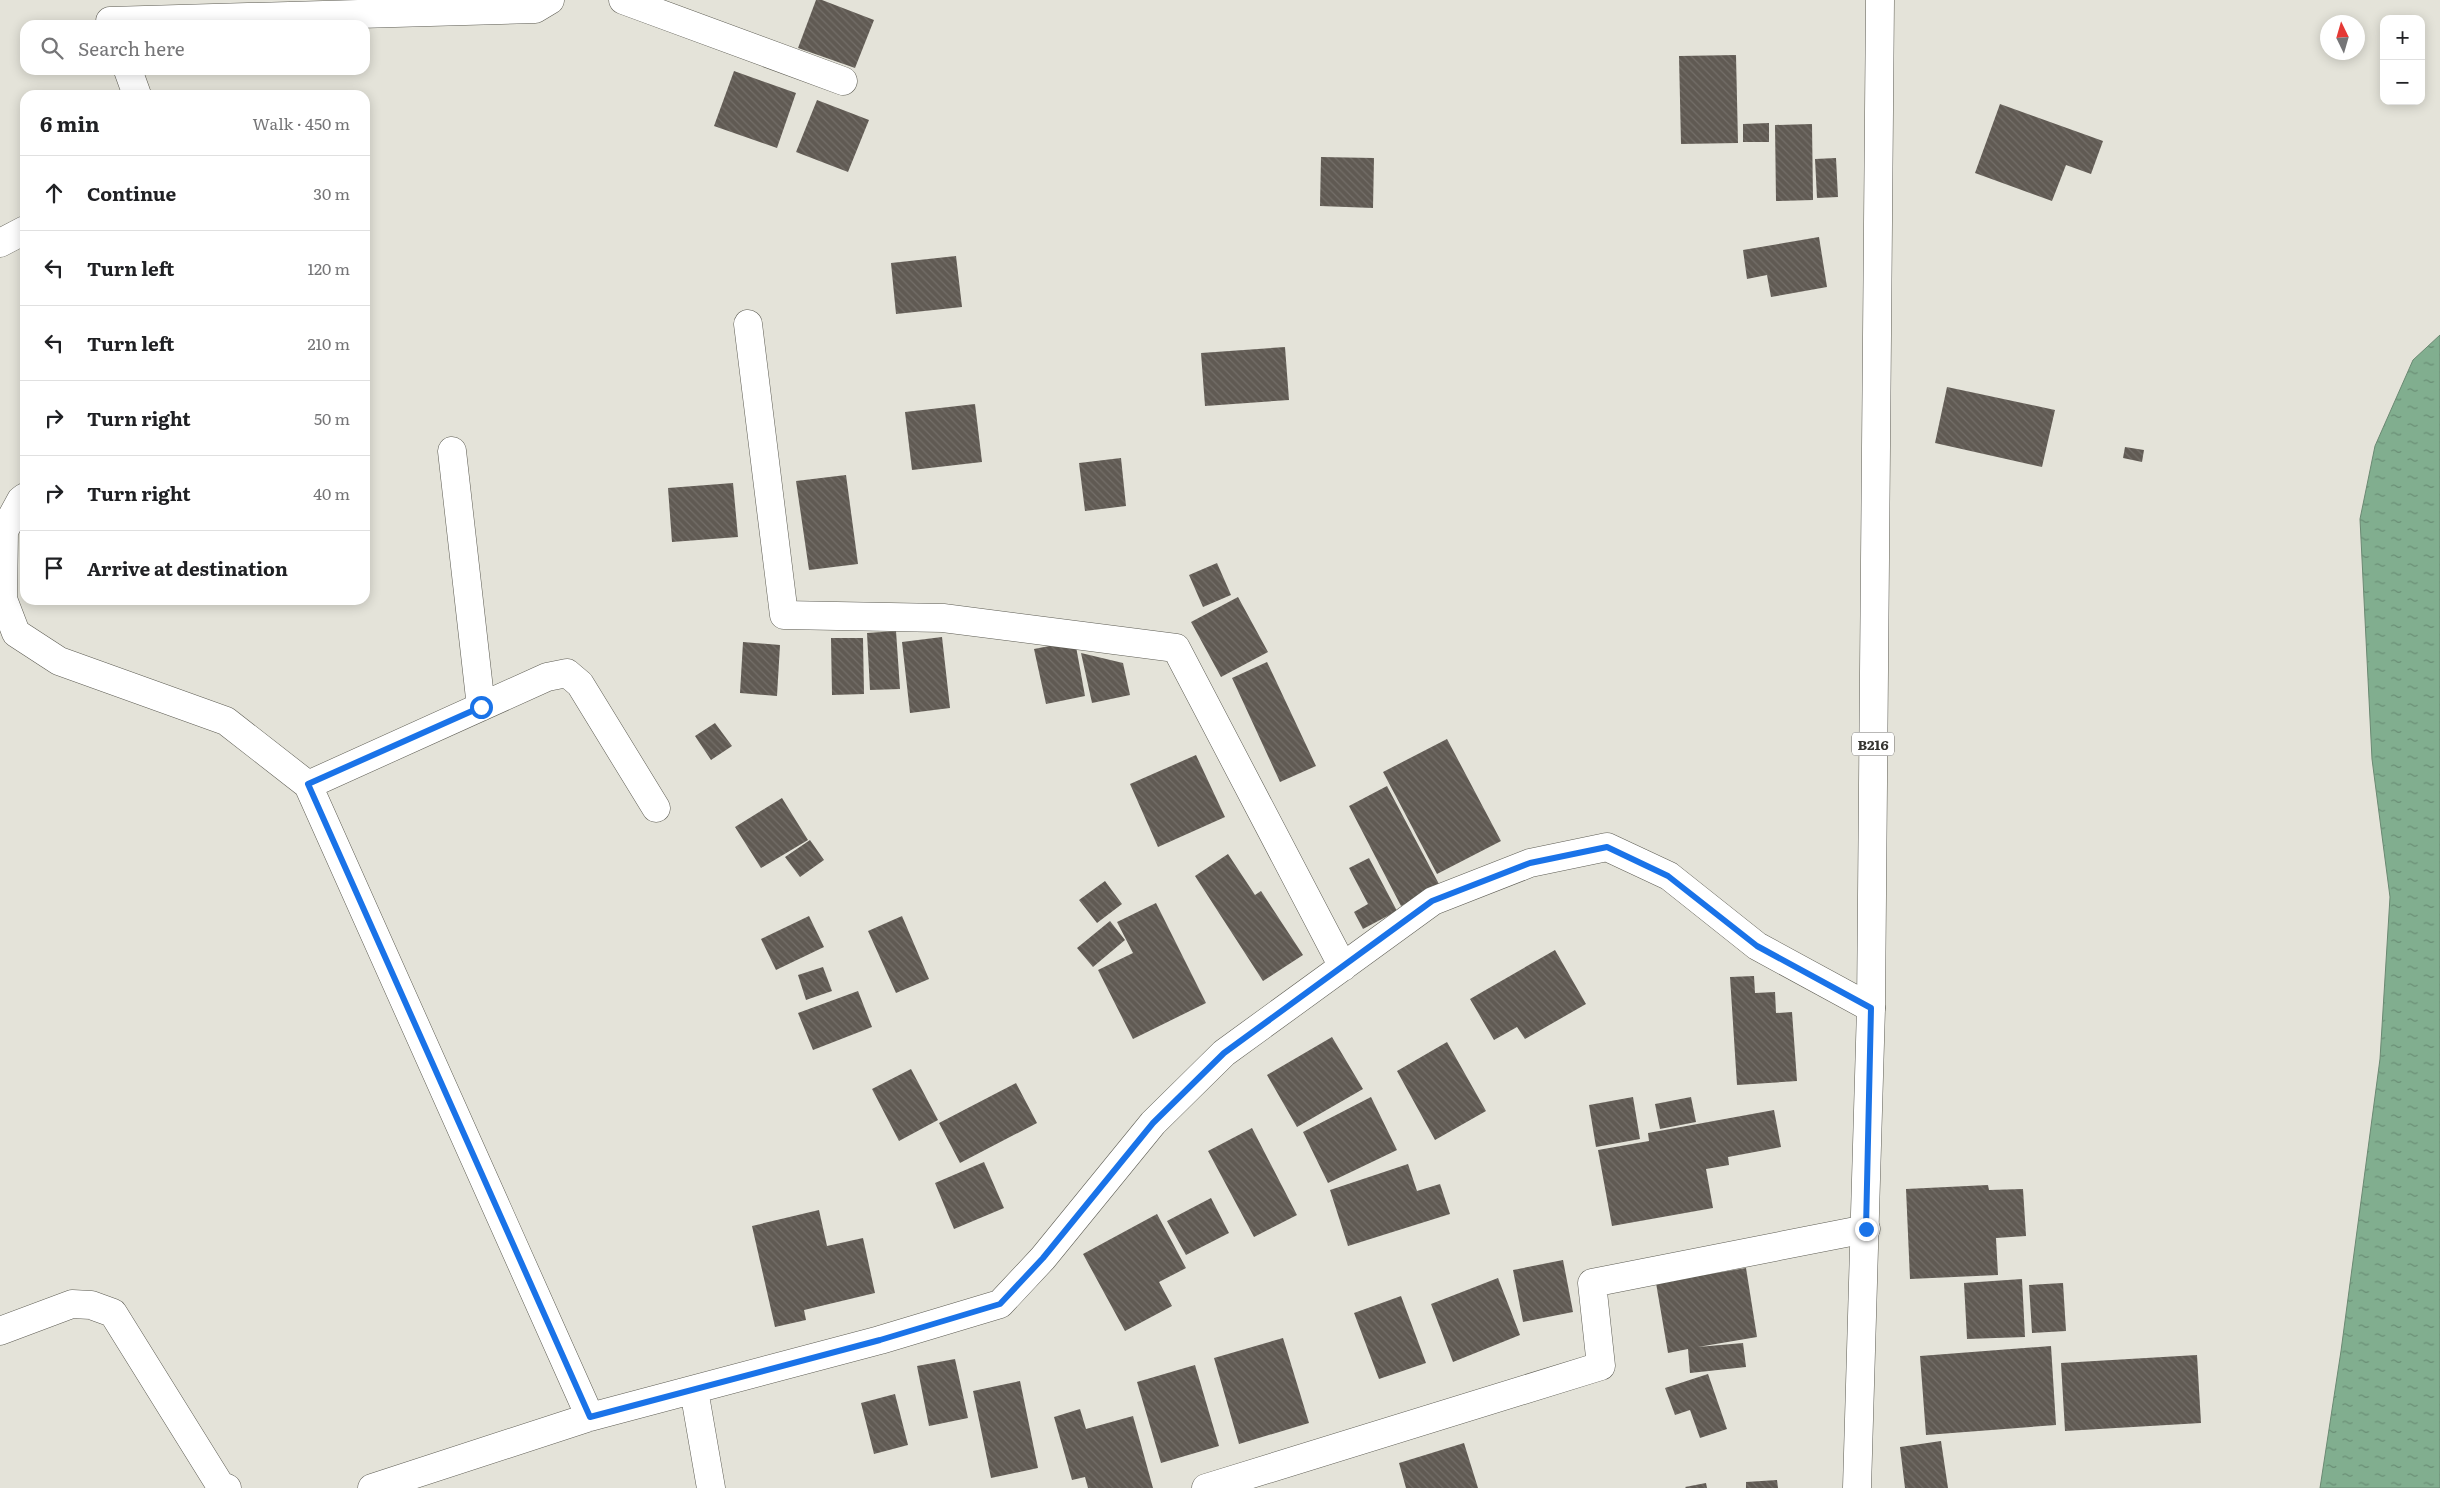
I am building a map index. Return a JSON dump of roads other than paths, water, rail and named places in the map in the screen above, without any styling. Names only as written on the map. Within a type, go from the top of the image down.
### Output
[{"type":"street","points":[[110,15],[535,9],[550,0]]},
{"type":"street","points":[[623,0],[843,80]]},
{"type":"street","name":"B216","points":[[1857,1488],[1871,1008],[1880,0]]},
{"type":"street","points":[[130,75],[135,90]]},
{"type":"street","points":[[0,243],[20,233]]},
{"type":"street","points":[[748,324],[784,615],[943,618],[1176,648],[1343,966]]},
{"type":"street","points":[[452,451],[481,707]]},
{"type":"street","points":[[20,502],[4,531],[3,599],[16,633],[59,661],[226,721],[308,784],[590,1417]]},
{"type":"street","points":[[308,784],[547,677],[567,673],[580,684],[656,808]]},
{"type":"street","points":[[372,1488],[590,1417],[880,1340],[1000,1304],[1043,1258],[1153,1123],[1224,1053],[1432,901],[1530,863],[1607,847],[1668,876],[1757,946],[1871,1008]]},
{"type":"street","points":[[1206,1488],[1601,1366],[1592,1283],[1866,1229]]},
{"type":"street","points":[[0,1331],[72,1304],[91,1305],[113,1313],[220,1485],[227,1488]]},
{"type":"street","points":[[694,1390],[710,1488]]},
{"type":"water","points":[[2440,335],[2440,1488],[2320,1488],[2341,1351],[2380,1059],[2390,897],[2372,759],[2360,519],[2375,446],[2413,360]]}]
